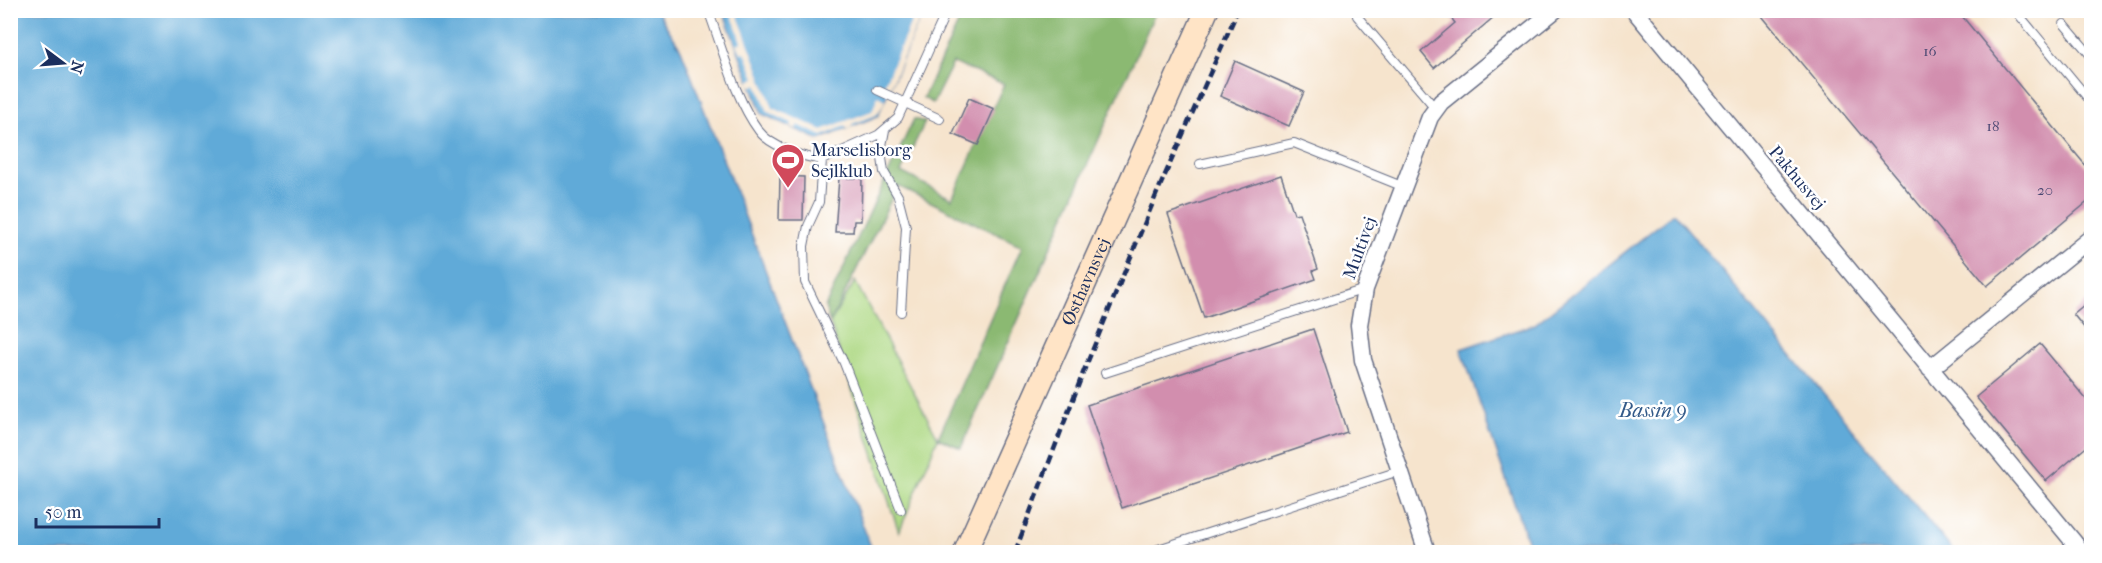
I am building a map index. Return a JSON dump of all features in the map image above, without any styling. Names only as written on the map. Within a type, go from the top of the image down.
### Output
[{"type":"street","name":"Østhavnsvej","points":[[965,552],[1207,10]]},
{"type":"street","name":"Multivej","points":[[1427,552],[1363,360],[1359,325],[1365,289],[1430,117],[1441,102],[1555,10]]},
{"type":"street","name":"Pakhusvej","points":[[1634,10],[2082,552]]},
{"type":"street","points":[[1930,369],[2091,237]]},
{"type":"street","points":[[975,530],[985,552]]},
{"type":"lane","points":[[708,10],[737,87],[761,133],[784,147],[822,160],[885,130],[898,118],[907,103],[947,10]]},
{"type":"lane","points":[[1359,10],[1357,16],[1436,109]]},
{"type":"lane","points":[[2015,10],[2091,103]]},
{"type":"lane","points":[[2064,24],[2091,57]]},
{"type":"lane","points":[[877,90],[940,119]]},
{"type":"lane","points":[[885,130],[881,151],[884,172],[898,196],[906,226],[901,312]]},
{"type":"lane","points":[[1200,164],[1293,143],[1404,187]]},
{"type":"lane","points":[[822,160],[819,202],[808,226],[804,246],[805,282],[844,363],[901,510]]},
{"type":"lane","points":[[1105,373],[1365,289]]},
{"type":"lane","points":[[1149,552],[1399,471]]},
{"type":"green space","points":[[964,11],[1156,11],[961,448],[938,438],[1022,246],[898,186],[830,323],[825,307],[914,119],[925,122],[901,172],[952,199],[1004,84],[953,63],[933,103],[923,98]]},
{"type":"green space","points":[[855,281],[938,438],[899,532],[830,323]]},
{"type":"water","points":[[10,11],[657,11],[681,49],[873,552],[11,552]]},
{"type":"water","points":[[723,11],[923,11],[878,116],[819,140],[762,114]]},
{"type":"water","name":"Bassin 9","points":[[1674,213],[1954,552],[1531,552],[1461,349],[1535,324]]},
{"type":"pier","points":[[730,11],[736,11],[773,108],[822,130],[872,111],[878,96],[885,100],[882,107],[876,115],[852,124],[852,127],[847,129],[845,126],[822,136],[798,125],[796,129],[791,127],[792,123],[768,112],[757,84],[752,87],[749,81],[755,78],[745,52],[741,53],[737,44],[742,42]]},
{"type":"pier","points":[[916,11],[923,11],[888,92],[882,89]]},
{"type":"building","points":[[1445,10],[1502,10],[1434,68],[1421,52],[1455,23]]},
{"type":"building","points":[[1757,10],[1957,10],[2091,172],[2091,199],[1987,286]]},
{"type":"building","points":[[1235,61],[1304,92],[1289,126],[1220,96]]},
{"type":"building","points":[[969,98],[994,109],[978,145],[953,134]]},
{"type":"building","points":[[1281,175],[1294,214],[1299,213],[1318,269],[1313,271],[1316,279],[1204,318],[1168,214]]},
{"type":"building","points":[[780,176],[804,177],[803,220],[779,220]]},
{"type":"building","points":[[839,178],[862,178],[861,221],[854,221],[853,232],[835,232]]},
{"type":"building","points":[[2091,299],[2091,336],[2073,314]]},
{"type":"building","points":[[1313,329],[1347,432],[1122,508],[1087,405]]},
{"type":"building","points":[[2040,344],[2091,405],[2091,443],[2046,481],[1976,397]]},
{"type":"railway","points":[[1015,552],[1083,373],[1157,193],[1238,10]]},
{"type":"place","name":"Marselisborg Sejlklub","points":[[788,189]]}]
